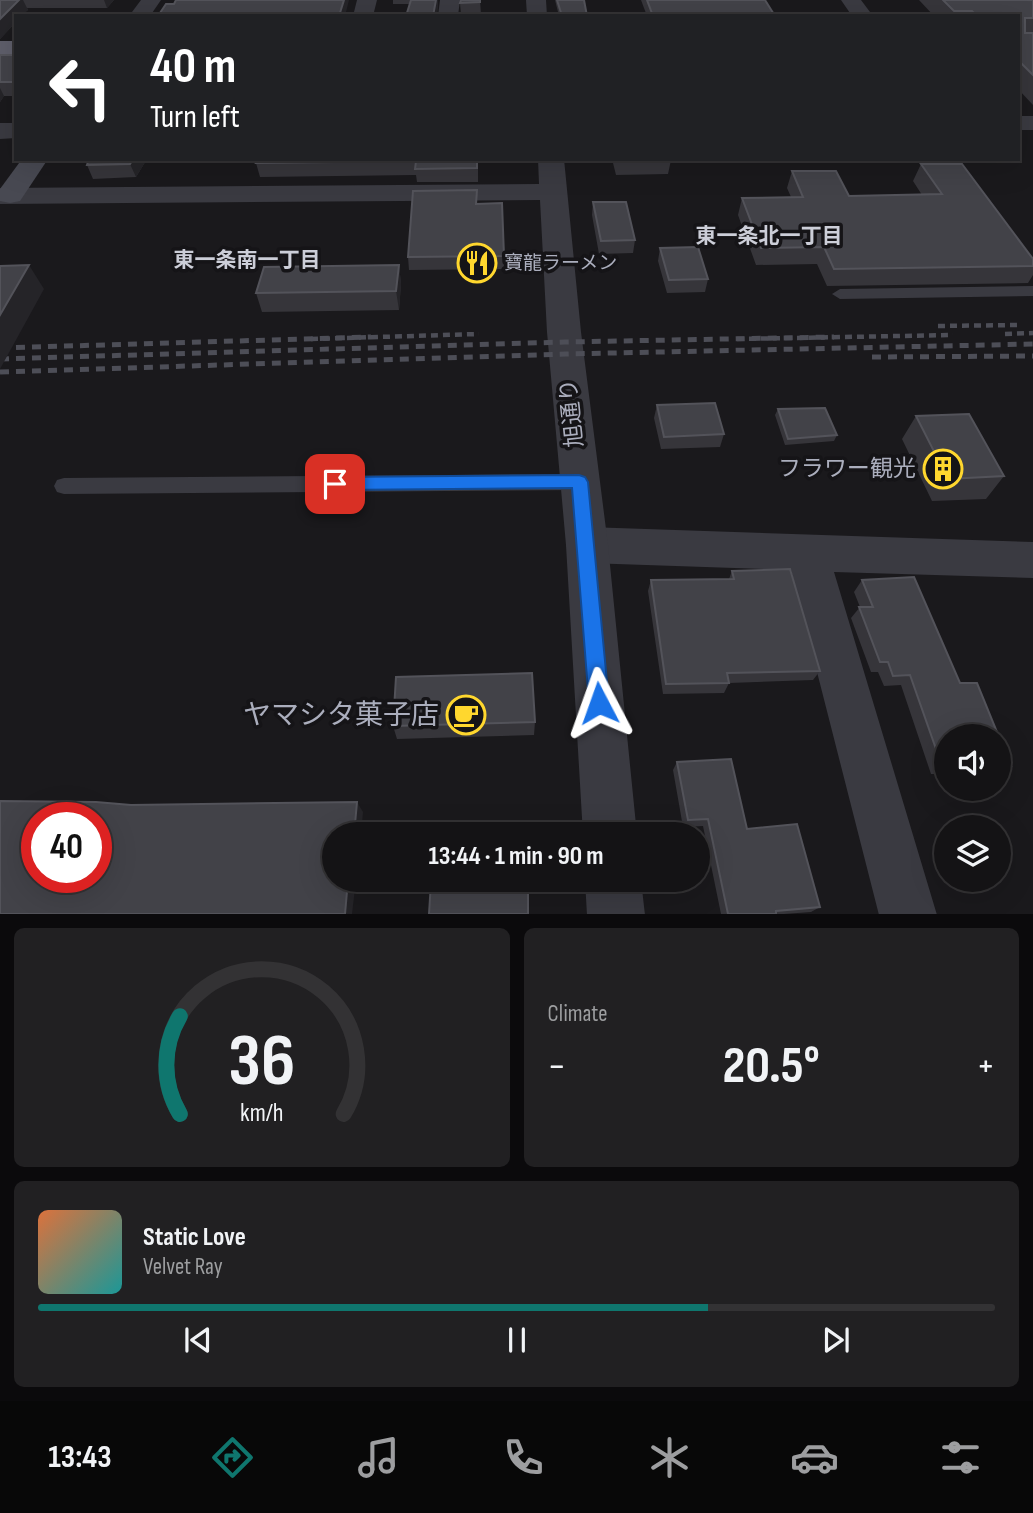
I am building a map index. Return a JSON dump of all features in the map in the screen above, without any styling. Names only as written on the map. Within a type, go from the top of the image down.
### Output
[{"type":"main road","points":[[3,199],[33,161]]},
{"type":"street","points":[[3,199],[552,176]]},
{"type":"street","name":"旭通り","points":[[552,176],[564,332],[587,545],[609,822]]},
{"type":"street","points":[[587,545],[1033,560]]},
{"type":"street","points":[[807,551],[908,914]]},
{"type":"street","points":[[614,892],[616,914]]},
{"type":"lane","points":[[840,294],[1033,291]]},
{"type":"lane","points":[[64,486],[579,482]]},
{"type":"building","points":[[0,0],[19,0],[0,19]]},
{"type":"building","points":[[176,0],[344,0],[340,14],[159,14],[166,4],[174,4]]},
{"type":"building","points":[[411,0],[436,0],[433,14],[407,14]]},
{"type":"building","points":[[461,0],[480,0],[480,2],[460,3]]},
{"type":"building","points":[[557,0],[584,0],[587,14],[561,14]]},
{"type":"building","points":[[647,0],[765,0],[774,14],[652,14]]},
{"type":"building","points":[[943,0],[1033,0],[1033,18],[1025,18],[1025,33],[1033,33],[1033,75],[1020,62],[1020,14],[954,11]]},
{"type":"building","points":[[0,55],[14,55],[14,82],[0,82]]},
{"type":"building","points":[[88,161],[132,161],[130,164],[87,165]]},
{"type":"building","points":[[257,161],[416,161],[256,163]]},
{"type":"building","points":[[416,161],[477,161],[477,168],[415,169]]},
{"type":"building","points":[[921,164],[962,164],[1033,259],[1033,266],[834,269],[824,247],[761,248],[742,198],[803,197],[792,171],[836,171],[849,196],[942,194]]},
{"type":"building","points":[[477,190],[476,204],[502,203],[504,256],[408,257],[413,191]]},
{"type":"building","points":[[593,202],[626,202],[635,240],[601,241]]},
{"type":"building","points":[[698,247],[708,279],[669,280],[660,248]]},
{"type":"building","points":[[29,265],[0,315],[0,266]]},
{"type":"building","points":[[399,265],[396,291],[256,293],[264,267]]},
{"type":"building","points":[[715,403],[724,434],[664,437],[657,405]]},
{"type":"building","points":[[825,408],[837,435],[788,439],[778,409]]},
{"type":"building","points":[[969,414],[1004,476],[948,479],[916,416]]},
{"type":"building","points":[[790,569],[820,671],[727,673],[729,683],[666,684],[651,580],[734,579],[732,571]]},
{"type":"building","points":[[914,577],[960,683],[977,683],[994,724],[934,724],[934,743],[910,675],[893,676],[888,662],[880,662],[859,607],[873,607],[862,580]]},
{"type":"building","name":"ヤマシタ菓子店","points":[[532,673],[535,722],[393,726],[396,677]]},
{"type":"building","points":[[731,759],[747,829],[797,824],[820,907],[776,911],[776,914],[728,914],[710,822],[708,819],[688,820],[677,762]]},
{"type":"building","points":[[0,801],[96,802],[21,802],[21,893],[112,893],[112,803],[357,802],[355,822],[322,822],[322,892],[347,892],[345,914],[0,914]]},
{"type":"building","points":[[430,892],[528,892],[528,914],[429,914]]},
{"type":"railway","points":[[938,326],[1018,325]]},
{"type":"railway","points":[[1005,334],[1033,333]]},
{"type":"railway","points":[[311,339],[479,334]]},
{"type":"railway","points":[[737,339],[953,335]]},
{"type":"railway","points":[[0,348],[371,337]]},
{"type":"railway","points":[[0,359],[834,337]]},
{"type":"railway","points":[[0,372],[566,354],[1033,344]]},
{"type":"railway","points":[[872,357],[1033,356]]},
{"type":"place","name":"寶龍ラーメン","points":[[477,263]]},
{"type":"place","name":"フラワー観光","points":[[943,469]]},
{"type":"place","name":"ヤマシタ菓子店","points":[[466,715]]},
{"type":"district","name":"東一条北一丁目","points":[[769,236]]},
{"type":"district","name":"東一条南一丁目","points":[[247,260]]},
{"type":"route","points":[[335,484],[579,482],[587,545],[599,703]]}]
